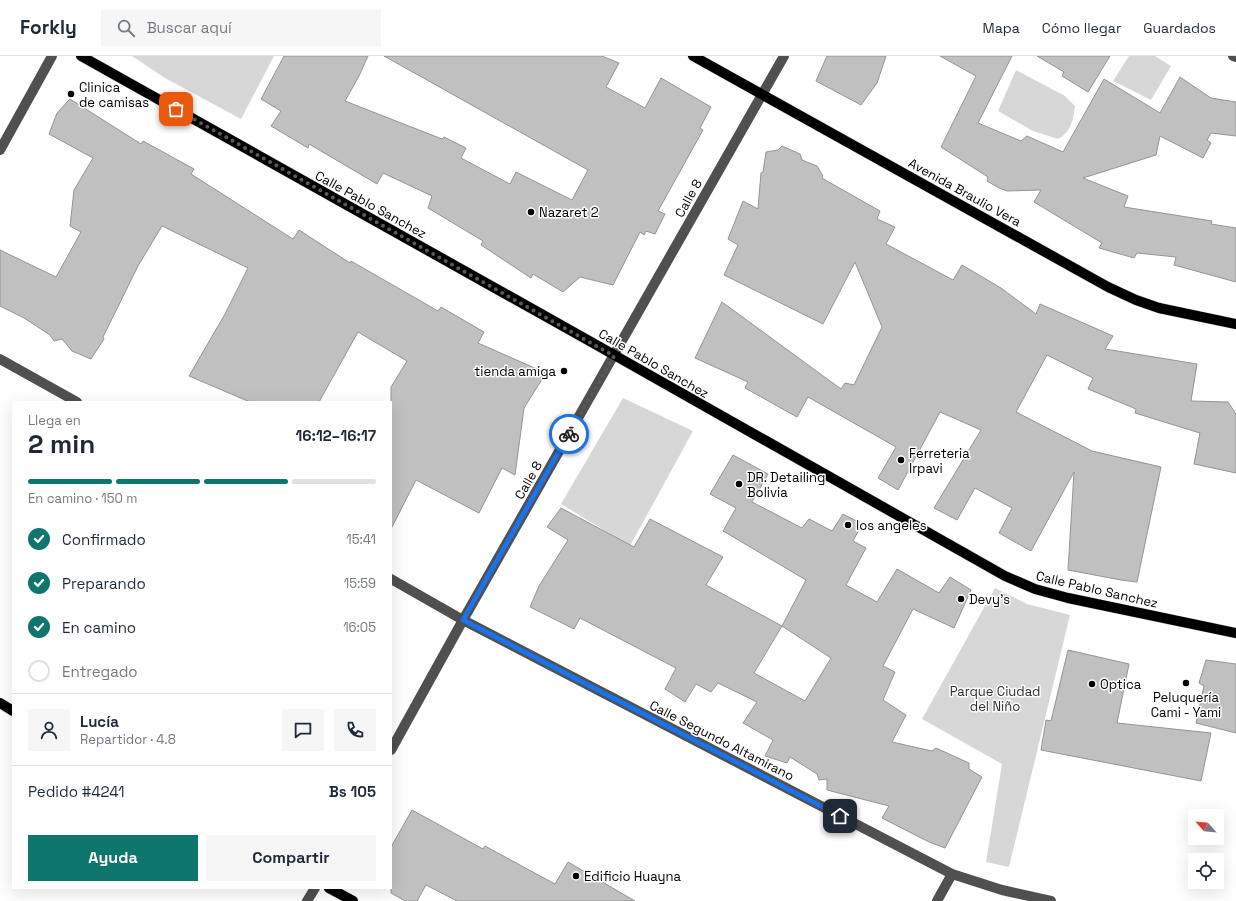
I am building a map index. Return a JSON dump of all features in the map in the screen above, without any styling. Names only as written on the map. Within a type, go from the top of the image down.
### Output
[{"type":"main road","name":"Calle Pablo Sanchez","points":[[81,56],[1011,578],[1035,589],[1068,598],[1236,633]]},
{"type":"main road","name":"Avenida Braulio Vera","points":[[693,56],[1108,287],[1136,300],[1159,308],[1236,324]]},
{"type":"main road","points":[[0,703],[12,710]]},
{"type":"main road","points":[[331,889],[353,901]]},
{"type":"street","points":[[0,150],[52,56]]},
{"type":"street","name":"Calle 8","points":[[392,748],[463,620],[784,56]]},
{"type":"street","points":[[0,359],[75,401]]},
{"type":"street","name":"Calle Segundo Altamirano","points":[[392,580],[463,620],[952,874],[1002,890],[1051,901]]},
{"type":"street","points":[[937,901],[952,874]]},
{"type":"street","points":[[308,901],[314,889]]},
{"type":"green space","points":[[132,56],[274,56],[241,119],[165,78]]},
{"type":"green space","points":[[1129,56],[1155,56],[1171,66],[1151,100],[1113,81]]},
{"type":"green space","points":[[1016,70],[1065,96],[1075,106],[1069,129],[1058,139],[1033,131],[998,111]]},
{"type":"green space","points":[[623,398],[693,431],[630,546],[561,504]]},
{"type":"green space","name":"Parque Ciudad del Niño","points":[[995,588],[1027,604],[1070,615],[1009,867],[986,862],[1002,764],[922,719]]},
{"type":"building","points":[[284,56],[368,56],[345,101],[442,139],[444,137],[466,148],[461,158],[510,184],[516,172],[572,200],[588,170],[384,56],[602,56],[619,63],[606,87],[645,108],[661,78],[711,107],[700,128],[703,130],[658,211],[665,214],[655,234],[646,231],[644,235],[640,232],[613,285],[580,277],[563,292],[533,274],[531,278],[481,245],[483,241],[428,208],[432,196],[383,173],[377,184],[309,144],[308,148],[271,126],[281,111],[261,99]]},
{"type":"building","points":[[827,56],[886,56],[877,83],[861,105],[816,81]]},
{"type":"building","points":[[940,56],[1012,56],[978,123],[1021,141],[1027,136],[1063,152],[1104,79],[1160,113],[1180,77],[1211,98],[1236,102],[1236,136],[1211,133],[1207,140],[1211,143],[1203,158],[1160,136],[1156,155],[1083,178],[1128,196],[1124,207],[1212,221],[1211,224],[1236,228],[1236,282],[1174,265],[1176,257],[1137,253],[1134,258],[1099,248],[1102,243],[1034,202],[1041,190],[1007,191],[999,188],[987,181],[988,177],[941,147],[976,76]]},
{"type":"building","points":[[1037,56],[1110,56],[1088,92],[1062,76],[1064,72]]},
{"type":"building","points":[[70,99],[141,144],[143,141],[194,169],[191,174],[293,239],[299,230],[350,263],[351,261],[438,311],[441,307],[484,332],[478,343],[546,373],[524,408],[515,475],[502,468],[479,513],[416,480],[392,527],[391,387],[407,361],[358,332],[320,401],[248,401],[189,376],[225,314],[248,268],[162,226],[138,266],[103,337],[104,339],[91,359],[72,351],[62,339],[54,341],[50,335],[24,318],[0,306],[0,250],[56,277],[81,232],[70,226],[74,190],[93,158],[49,134],[57,113]]},
{"type":"building","points":[[782,146],[800,154],[802,160],[817,166],[823,176],[822,178],[880,211],[877,219],[895,227],[886,244],[953,280],[962,265],[1001,288],[1036,314],[1040,304],[1113,336],[1105,349],[1197,364],[1191,401],[1228,402],[1236,414],[1236,473],[1194,464],[1200,433],[1135,413],[1136,409],[1088,389],[1093,378],[1047,355],[1016,412],[1092,451],[1161,467],[1137,582],[1068,570],[1074,472],[1031,551],[999,533],[1012,508],[975,488],[957,520],[934,508],[981,430],[940,412],[898,490],[878,478],[896,447],[808,397],[797,417],[745,388],[748,382],[695,358],[722,302],[841,389],[845,383],[854,385],[882,327],[855,262],[823,324],[724,275],[738,245],[728,239],[743,201],[758,209],[761,173],[763,172],[766,152],[778,150]]},
{"type":"building","points":[[733,455],[768,474],[752,502],[802,528],[809,519],[832,531],[843,514],[862,524],[853,541],[866,548],[846,585],[877,602],[897,569],[939,593],[950,577],[971,590],[954,628],[913,609],[883,666],[895,672],[883,700],[906,715],[892,742],[932,751],[936,748],[969,763],[969,769],[982,777],[945,848],[929,842],[882,818],[889,806],[827,790],[827,779],[819,780],[817,774],[790,757],[787,763],[765,756],[773,740],[743,723],[757,702],[718,683],[711,692],[696,684],[685,702],[665,689],[676,668],[580,618],[574,629],[530,607],[539,586],[568,540],[547,527],[561,508],[634,547],[650,519],[723,557],[706,585],[782,626],[806,580],[723,531],[736,508],[710,494]],"holes":[[[782,626],[831,658],[805,701],[754,673]]]},
{"type":"building","points":[[1068,650],[1129,664],[1117,723],[1211,733],[1201,781],[1041,750],[1046,720],[1051,721]]},
{"type":"building","points":[[1206,660],[1236,664],[1236,733],[1196,723],[1204,686],[1199,683]]},
{"type":"building","points":[[412,810],[483,849],[485,846],[555,884],[568,862],[635,901],[457,901],[426,885],[417,901],[405,901],[391,893],[392,845]]},
{"type":"way so far","points":[[176,109],[614,356],[569,434]]},
{"type":"place","name":"Clinica de camisas","points":[[71,94]]},
{"type":"place","name":"Nazaret 2","points":[[531,212]]},
{"type":"place","name":"tienda amiga","points":[[564,371]]},
{"type":"place","name":"Ferreteria Irpavi","points":[[901,460]]},
{"type":"place","name":"DR. Detailing Bolivia","points":[[739,484]]},
{"type":"place","name":"los angeles","points":[[848,525]]},
{"type":"place","name":"Devy's","points":[[961,599]]},
{"type":"place","name":"Peluquería Cami - Yami","points":[[1186,683]]},
{"type":"place","name":"Optica","points":[[1092,684]]},
{"type":"place","name":"Edificio Huayna","points":[[576,876]]},
{"type":"route","points":[[569,434],[463,620],[840,816]]}]
